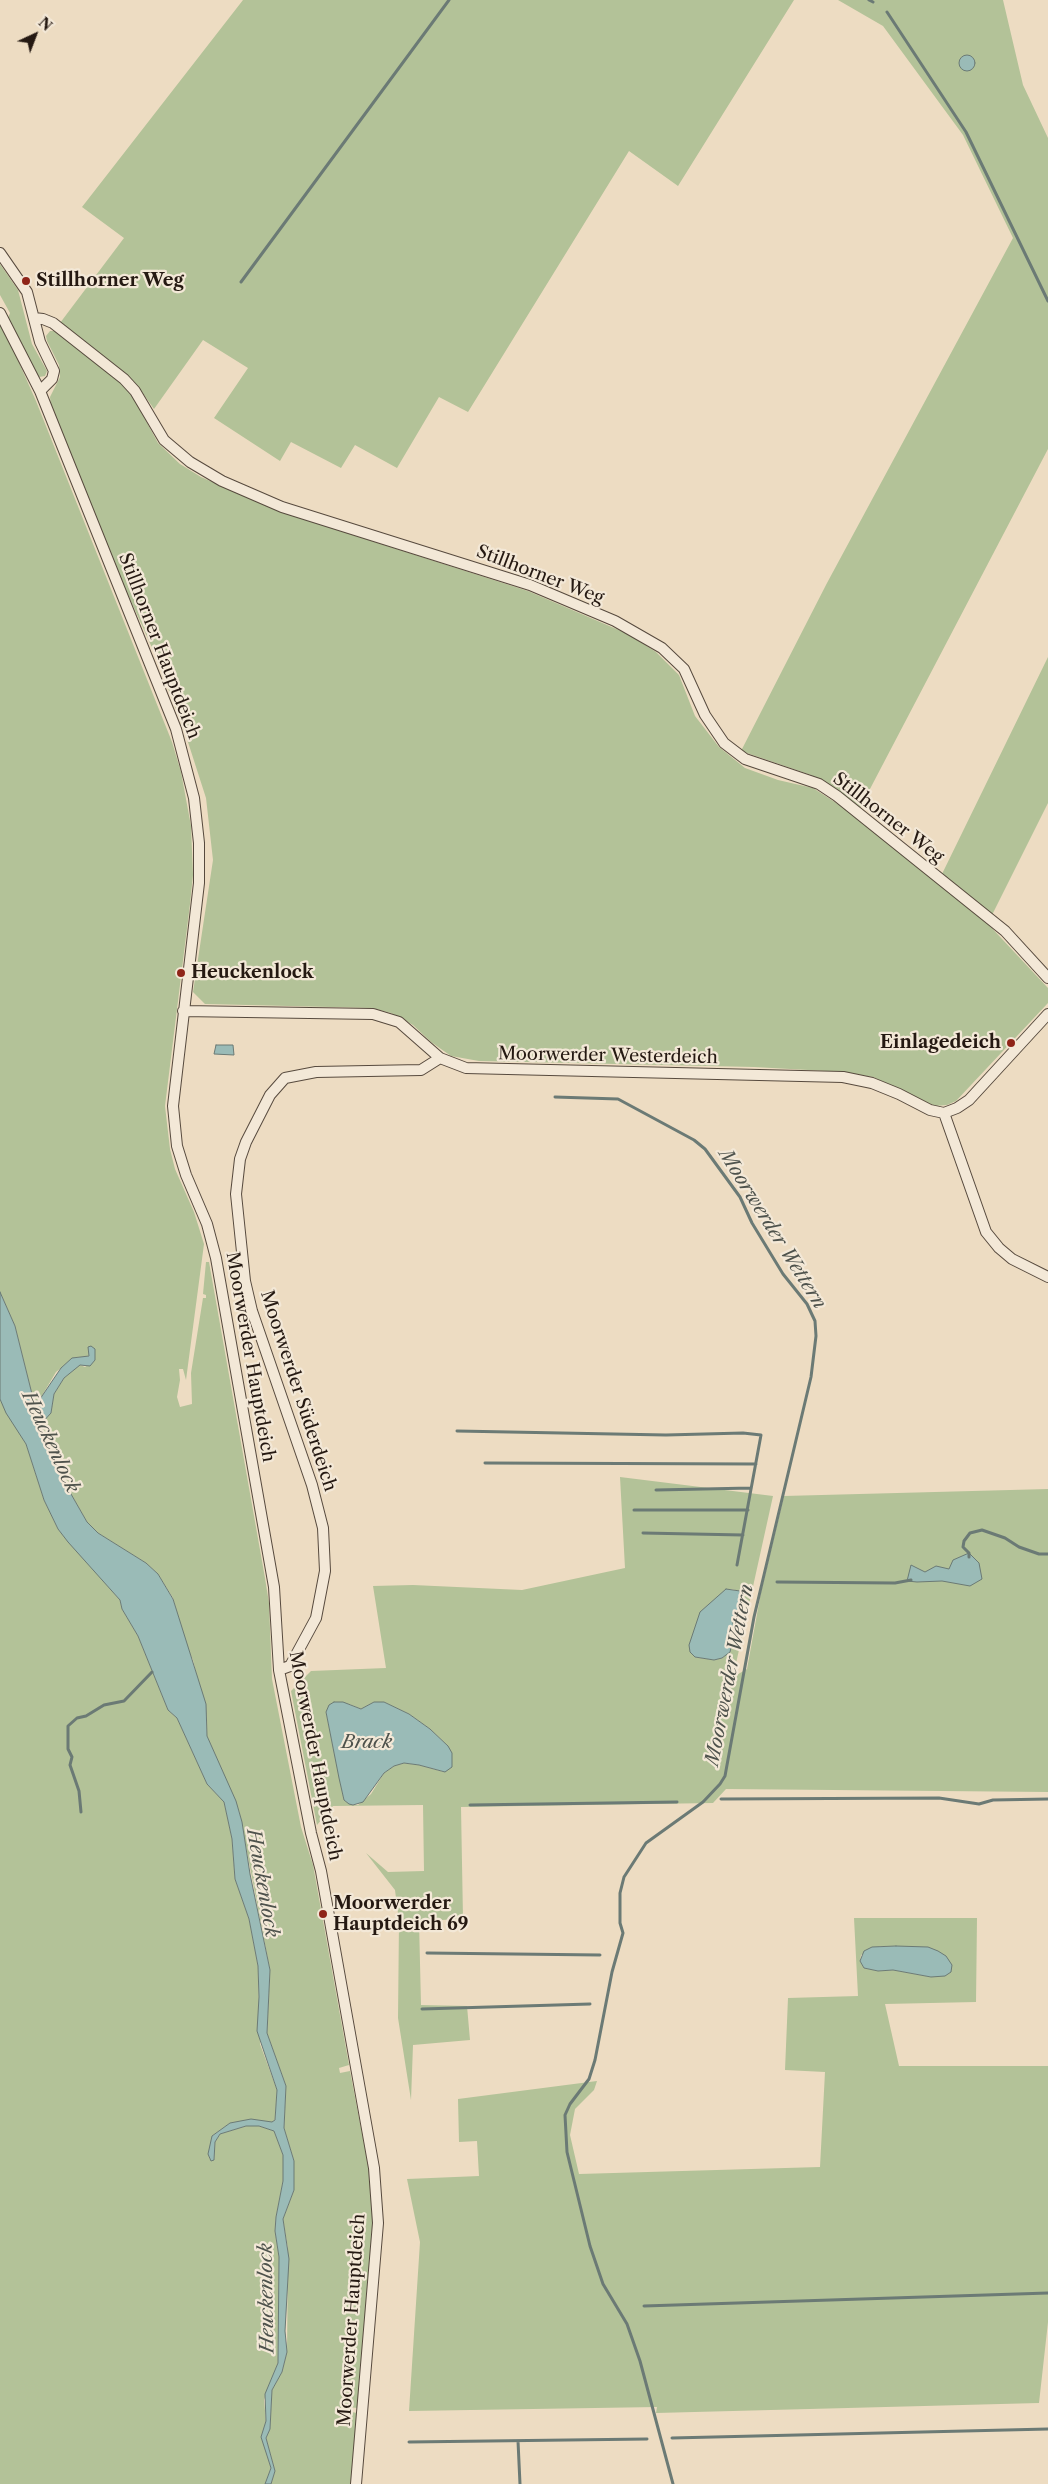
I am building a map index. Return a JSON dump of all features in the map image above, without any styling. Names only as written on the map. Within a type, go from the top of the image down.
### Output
[{"type":"street","points":[[0,253],[27,292],[40,342],[54,371],[50,382],[40,391]]},
{"type":"street","name":"Stillhorner Hauptdeich","points":[[0,313],[40,391],[176,729],[189,773],[197,822],[200,862],[197,909],[183,1011]]},
{"type":"street","name":"Stillhorner Weg","points":[[34,318],[53,323],[124,378],[135,391],[164,440],[190,462],[222,481],[282,506],[530,585],[615,621],[662,648],[684,670],[705,714],[724,743],[745,759],[819,784],[837,796],[1004,932],[1048,978]]},
{"type":"street","points":[[183,1011],[373,1014],[399,1022],[440,1058]]},
{"type":"street","name":"Moorwerder Hauptdeich","points":[[183,1011],[173,1106],[177,1146],[186,1175],[207,1224],[216,1258],[274,1587],[279,1670],[310,1833],[322,1871],[374,2168],[378,2223],[356,2484]]},
{"type":"street","points":[[1048,1014],[969,1100],[957,1108],[944,1113],[986,1232],[999,1248],[1012,1259],[1048,1277]]},
{"type":"street","name":"Moorwerder Süderdeich","points":[[279,1670],[290,1666],[316,1618],[323,1588],[325,1549],[323,1528],[312,1485],[252,1310],[236,1210],[236,1176],[240,1159],[246,1142],[276,1086],[291,1075],[356,1070],[421,1070],[440,1058]]},
{"type":"street","name":"Moorwerder Westerdeich","points":[[440,1058],[459,1066],[481,1070],[843,1077],[872,1083],[930,1110],[944,1113]]},
{"type":"green space","points":[[243,0],[794,0],[678,186],[629,151],[468,412],[439,397],[397,468],[355,445],[341,468],[291,442],[280,461],[214,418],[248,368],[203,340],[154,409],[137,385],[60,323],[124,238],[82,207]]},
{"type":"green space","points":[[838,0],[1003,0],[1023,85],[1048,138],[1048,449],[860,808],[811,775],[741,751],[827,583],[1013,238],[963,135],[883,26]]},
{"type":"green space","points":[[0,264],[18,290],[32,344],[47,371],[45,376],[39,377],[37,374],[8,318],[10,313],[0,295]]},
{"type":"green space","points":[[0,320],[36,401],[172,742],[181,772],[191,826],[193,875],[165,1106],[170,1149],[175,1169],[194,1212],[204,1244],[186,1380],[183,1369],[179,1369],[180,1380],[177,1397],[180,1407],[192,1404],[191,1373],[203,1298],[206,1298],[206,1295],[203,1294],[206,1262],[209,1262],[269,1603],[272,1679],[301,1827],[313,1865],[349,2065],[339,2068],[340,2073],[350,2071],[371,2180],[373,2211],[358,2408],[347,2407],[346,2411],[357,2413],[352,2484],[271,2484],[275,2471],[266,2438],[270,2428],[272,2390],[282,2372],[287,2352],[288,2249],[283,2219],[294,2190],[294,2161],[284,2128],[286,2086],[267,2033],[270,1970],[239,1811],[207,1736],[207,1718],[193,1660],[186,1646],[173,1598],[158,1574],[146,1563],[98,1533],[87,1522],[71,1494],[40,1424],[51,1413],[54,1394],[64,1378],[76,1367],[80,1365],[85,1367],[95,1360],[88,1350],[90,1354],[86,1358],[76,1357],[56,1372],[40,1399],[34,1402],[15,1326],[0,1292]]},
{"type":"green space","points":[[50,331],[57,331],[120,382],[132,395],[158,443],[180,464],[201,477],[281,512],[528,591],[628,634],[656,652],[679,675],[695,716],[719,747],[745,768],[778,780],[813,788],[844,808],[988,924],[1048,988],[1048,1003],[956,1101],[947,1105],[935,1106],[873,1077],[844,1072],[754,1067],[479,1061],[451,1056],[431,1042],[413,1025],[391,1013],[372,1008],[205,1004],[193,992],[213,860],[206,798],[187,739],[158,661],[106,546],[51,407],[50,397],[60,377],[59,365],[47,341],[46,336]]},
{"type":"green space","points":[[1048,657],[1048,803],[992,915],[942,874]]},
{"type":"green space","points":[[0,1399],[26,1444],[44,1500],[58,1529],[120,1600],[122,1609],[138,1636],[168,1710],[177,1718],[207,1784],[224,1802],[232,1839],[235,1879],[249,1919],[258,1966],[260,2044],[277,2090],[275,2119],[273,2122],[230,2123],[212,2136],[209,2158],[214,2160],[215,2142],[220,2134],[246,2126],[259,2126],[274,2131],[283,2155],[283,2181],[275,2231],[279,2257],[278,2363],[264,2400],[266,2421],[262,2437],[271,2468],[265,2484],[0,2484]]},
{"type":"green space","points":[[620,1477],[773,1496],[733,1677],[747,1669],[761,1592],[784,1496],[1048,1489],[1048,1792],[726,1789],[713,1803],[461,1807],[463,1919],[419,1921],[421,2005],[467,2006],[470,2040],[413,2045],[411,2100],[398,2018],[399,1921],[395,1890],[366,1853],[388,1872],[424,1871],[423,1805],[333,1806],[317,1825],[291,1691],[311,1671],[386,1668],[373,1586],[413,1585],[522,1590],[625,1568]],"holes":[[[730,1589],[740,1591],[741,1606],[732,1620],[735,1631],[730,1652],[722,1658],[714,1660],[695,1657]],[[374,1702],[384,1702],[409,1714],[430,1729],[448,1746],[444,1772],[404,1763],[394,1766],[384,1773],[371,1794],[358,1805],[353,1805],[344,1800],[326,1712],[349,1704],[361,1709]]]},
{"type":"green space","points":[[854,1918],[977,1918],[976,2002],[885,2004],[899,2066],[1048,2066],[1048,2322],[1039,2403],[656,2413],[657,2407],[409,2411],[420,2242],[407,2179],[479,2176],[477,2141],[459,2142],[458,2099],[597,2081],[594,2090],[575,2109],[570,2135],[579,2174],[820,2167],[825,2072],[785,2070],[788,1998],[858,1996]],"holes":[[[881,1946],[910,1948],[931,1977],[893,1970],[878,1971],[864,1968],[860,1961],[861,1955]]]},
{"type":"water","points":[[967,55],[975,63],[967,71],[959,63]]},
{"type":"water","points":[[216,1045],[233,1045],[234,1055],[214,1054]]},
{"type":"water","name":"Heuckenlock","points":[[0,1292],[15,1326],[34,1402],[40,1399],[61,1368],[72,1358],[89,1356],[88,1347],[91,1346],[95,1349],[95,1360],[90,1366],[80,1365],[64,1378],[54,1394],[51,1413],[40,1425],[71,1494],[87,1522],[98,1533],[146,1563],[158,1574],[173,1599],[206,1704],[207,1736],[236,1801],[242,1822],[250,1874],[270,1970],[267,2033],[286,2086],[284,2128],[294,2161],[294,2190],[283,2219],[289,2259],[285,2331],[287,2352],[282,2372],[272,2390],[270,2429],[266,2438],[275,2471],[271,2484],[265,2484],[271,2468],[261,2437],[266,2421],[265,2394],[278,2363],[279,2257],[275,2231],[283,2181],[283,2155],[274,2131],[259,2126],[246,2126],[220,2134],[215,2142],[214,2160],[211,2161],[208,2154],[212,2136],[230,2123],[251,2119],[272,2122],[275,2120],[277,2090],[257,2031],[258,1966],[249,1919],[235,1879],[232,1839],[224,1802],[207,1784],[177,1718],[168,1710],[138,1636],[122,1609],[120,1600],[58,1529],[44,1500],[26,1444],[6,1413],[0,1399]]},
{"type":"water","points":[[969,1553],[979,1563],[982,1579],[970,1586],[942,1581],[907,1581],[911,1565],[925,1572],[936,1566],[949,1569],[953,1560]]},
{"type":"water","points":[[726,1589],[740,1591],[743,1595],[741,1606],[732,1620],[735,1631],[730,1652],[722,1658],[714,1660],[695,1657],[690,1652],[689,1645],[700,1612]]},
{"type":"water","name":"Brack","points":[[334,1702],[343,1702],[361,1709],[374,1702],[384,1702],[409,1714],[430,1729],[448,1746],[452,1753],[452,1767],[445,1772],[404,1763],[394,1766],[384,1773],[363,1802],[353,1805],[349,1804],[344,1800],[326,1712],[329,1705]]},
{"type":"water","points":[[872,1947],[928,1947],[938,1951],[946,1956],[952,1965],[951,1972],[945,1976],[931,1977],[893,1970],[878,1971],[864,1968],[860,1961],[864,1951]]},
{"type":"waterway","points":[[241,282],[449,0]]},
{"type":"waterway","points":[[869,0],[873,2]]},
{"type":"waterway","points":[[887,12],[966,132],[1048,301]]},
{"type":"waterway","name":"Moorwerder Wettern","points":[[555,1097],[618,1099],[694,1140],[705,1149],[740,1197],[752,1223],[783,1274],[807,1304],[815,1321],[816,1336],[811,1377],[754,1617],[725,1776],[703,1802],[646,1843],[624,1877],[620,1893],[620,1923],[623,1933],[612,1972],[595,2060],[589,2079],[570,2104],[565,2115],[567,2152],[590,2246],[603,2284],[627,2324],[640,2361],[673,2484]]},
{"type":"waterway","points":[[457,1431],[666,1435],[743,1433],[761,1435],[737,1565]]},
{"type":"waterway","points":[[485,1463],[756,1464]]},
{"type":"waterway","points":[[656,1490],[751,1488]]},
{"type":"waterway","points":[[634,1510],[748,1510]]},
{"type":"waterway","points":[[969,1557],[969,1553],[963,1547],[964,1541],[970,1533],[982,1530],[1005,1538],[1019,1547],[1039,1554],[1048,1554]]},
{"type":"waterway","points":[[643,1533],[743,1535]]},
{"type":"waterway","points":[[777,1582],[895,1583],[911,1580]]},
{"type":"waterway","points":[[81,1812],[79,1791],[70,1765],[72,1757],[68,1749],[68,1726],[77,1718],[86,1716],[104,1705],[124,1701],[152,1672]]},
{"type":"waterway","points":[[721,1799],[939,1798],[979,1804],[993,1800],[1048,1799]]},
{"type":"waterway","points":[[470,1805],[677,1802]]},
{"type":"waterway","points":[[427,1953],[600,1955]]},
{"type":"waterway","points":[[422,2009],[590,2004]]},
{"type":"waterway","points":[[644,2306],[1048,2293]]},
{"type":"waterway","points":[[672,2438],[1048,2429]]},
{"type":"waterway","points":[[409,2442],[647,2439]]},
{"type":"waterway","points":[[518,2441],[520,2484]]},
{"type":"place","name":"Stillhorner Weg","points":[[26,281]]},
{"type":"place","name":"Heuckenlock","points":[[181,973]]},
{"type":"place","name":"Einlagedeich","points":[[1011,1043]]},
{"type":"place","name":"Moorwerder Hauptdeich 69","points":[[323,1914]]}]
